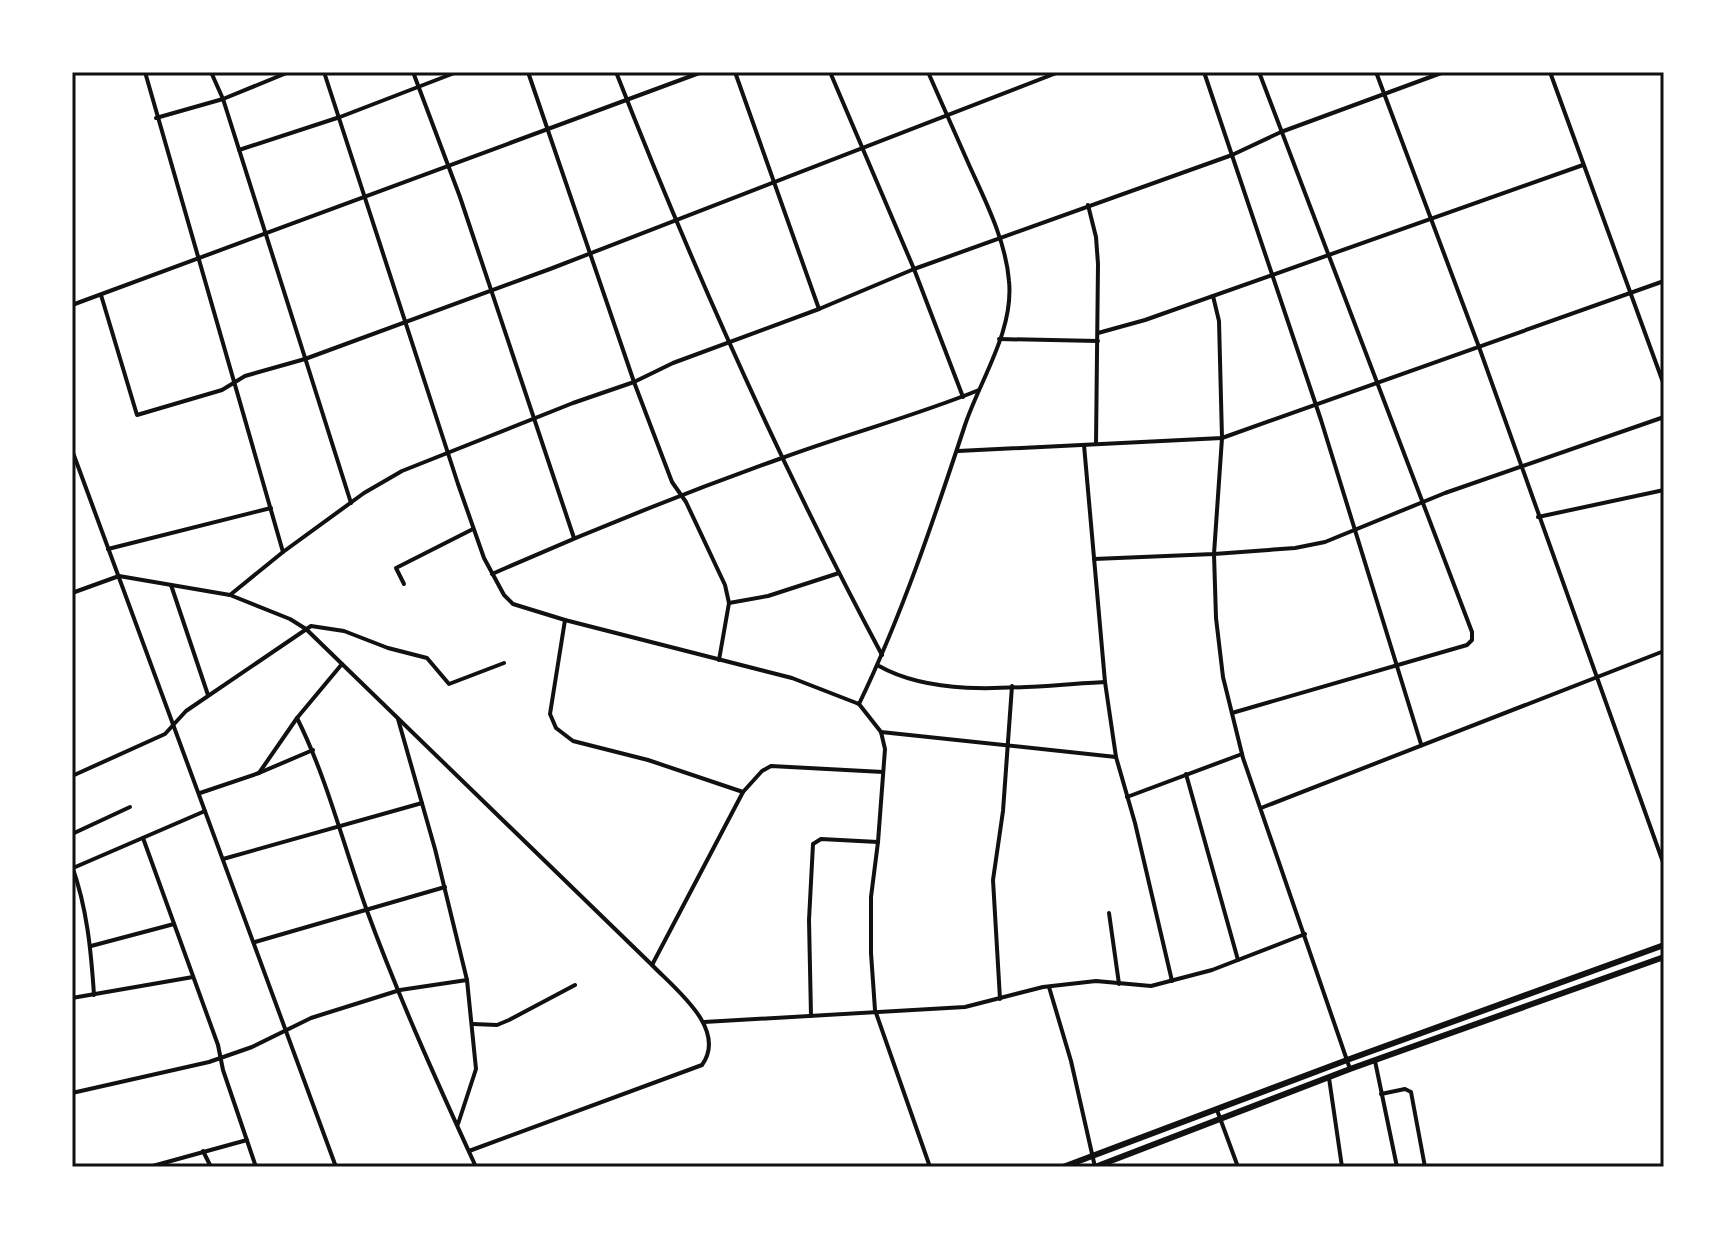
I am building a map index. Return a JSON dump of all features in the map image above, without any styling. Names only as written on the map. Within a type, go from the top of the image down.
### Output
[{"type":"highway","points":[[1063,1167],[1664,945]]},
{"type":"highway","points":[[1095,1167],[1350,1069],[1664,957]]},
{"type":"street","points":[[145,72],[283,552]]},
{"type":"street","points":[[211,72],[223,99],[351,503]]},
{"type":"street","points":[[156,118],[223,99],[289,72]]},
{"type":"street","points":[[324,72],[473,529],[504,595],[513,604],[565,620],[792,678],[859,704],[881,732],[885,749],[871,897],[875,1010],[930,1167]]},
{"type":"street","points":[[413,72],[449,167],[574,538]]},
{"type":"street","points":[[239,150],[340,117],[457,72]]},
{"type":"street","points":[[528,72],[634,382],[672,482],[716,562],[729,603],[719,660]]},
{"type":"street","points":[[616,72],[675,222],[729,343],[839,573],[883,655]]},
{"type":"street","points":[[72,305],[702,72]]},
{"type":"street","points":[[735,72],[819,309]]},
{"type":"street","points":[[830,72],[914,269],[963,397]]},
{"type":"street","points":[[859,704],[879,666],[999,339],[1010,297],[1009,276],[999,237],[928,72]]},
{"type":"street","points":[[101,295],[137,415],[222,390],[234,381],[305,359],[491,291],[1059,72]]},
{"type":"street","points":[[1204,72],[1316,405],[1421,744]]},
{"type":"street","points":[[1232,713],[1467,645],[1472,640],[1472,632],[1259,72]]},
{"type":"street","points":[[1376,72],[1479,347],[1664,865]]},
{"type":"street","points":[[230,595],[283,552],[402,471],[914,269],[1232,155],[1281,132],[1444,72]]},
{"type":"street","points":[[1550,72],[1664,385]]},
{"type":"street","points":[[1098,333],[1213,296],[1583,165]]},
{"type":"street","points":[[1088,205],[1098,254],[1096,444]]},
{"type":"street","points":[[958,451],[1222,438],[1664,281]]},
{"type":"street","points":[[1213,296],[1219,321],[1222,438],[1214,554],[1216,618],[1223,677],[1242,754],[1350,1069]]},
{"type":"street","points":[[999,339],[1098,341]]},
{"type":"street","points":[[492,574],[574,538],[783,457],[979,390]]},
{"type":"street","points":[[1094,559],[1214,554],[1295,548],[1325,542],[1421,502],[1664,417]]},
{"type":"street","points":[[1084,445],[1105,682],[1116,757],[1172,981]]},
{"type":"street","points":[[72,450],[336,1167]]},
{"type":"street","points":[[1538,517],[1664,490]]},
{"type":"street","points":[[108,549],[271,508]]},
{"type":"street","points":[[404,584],[396,568],[473,529]]},
{"type":"street","points":[[729,603],[768,596],[839,573]]},
{"type":"street","points":[[72,593],[119,576],[230,595],[290,619],[306,629],[652,965],[704,1022],[709,1055],[702,1065],[469,1151]]},
{"type":"street","points":[[171,585],[208,695]]},
{"type":"street","points":[[565,620],[550,714],[563,736],[743,792]]},
{"type":"street","points":[[72,776],[165,734],[186,711],[311,626],[328,627],[427,658],[449,684],[504,663]]},
{"type":"street","points":[[1261,808],[1664,651]]},
{"type":"street","points":[[259,773],[297,718],[342,664]]},
{"type":"street","points":[[879,666],[895,675],[925,683],[961,687],[1105,682]]},
{"type":"street","points":[[1000,999],[993,880],[1003,811],[1012,686]]},
{"type":"street","points":[[297,718],[313,750],[367,910],[434,1077],[476,1167]]},
{"type":"street","points":[[398,719],[445,887],[467,980],[476,1069],[458,1124]]},
{"type":"street","points":[[881,732],[1116,757]]},
{"type":"street","points":[[199,793],[259,773],[313,750]]},
{"type":"street","points":[[1127,797],[1242,754]]},
{"type":"street","points":[[652,965],[743,792],[762,771],[771,766],[883,772]]},
{"type":"street","points":[[1186,774],[1238,960]]},
{"type":"street","points":[[223,859],[422,803]]},
{"type":"street","points":[[72,834],[130,807]]},
{"type":"street","points":[[94,995],[91,946],[83,897],[72,867],[205,811]]},
{"type":"street","points":[[143,838],[256,1167]]},
{"type":"street","points":[[811,1016],[809,920],[813,844],[821,839],[878,842]]},
{"type":"street","points":[[254,942],[445,887]]},
{"type":"street","points":[[1109,913],[1119,984]]},
{"type":"street","points":[[91,946],[174,924]]},
{"type":"street","points":[[704,1022],[952,1008],[1049,987],[1096,981],[1151,986],[1212,970],[1305,934]]},
{"type":"street","points":[[72,998],[193,977]]},
{"type":"street","points":[[72,1093],[221,1058],[311,1018],[400,990],[467,980]]},
{"type":"street","points":[[473,1024],[497,1025],[575,985]]},
{"type":"street","points":[[1049,987],[1071,1061],[1095,1167]]},
{"type":"street","points":[[1375,1061],[1397,1167]]},
{"type":"street","points":[[1328,1078],[1342,1167]]},
{"type":"street","points":[[1381,1094],[1405,1089],[1411,1092],[1425,1167]]},
{"type":"street","points":[[1217,1110],[1238,1167]]},
{"type":"street","points":[[149,1167],[247,1140]]},
{"type":"street","points":[[203,1151],[211,1167]]}]
